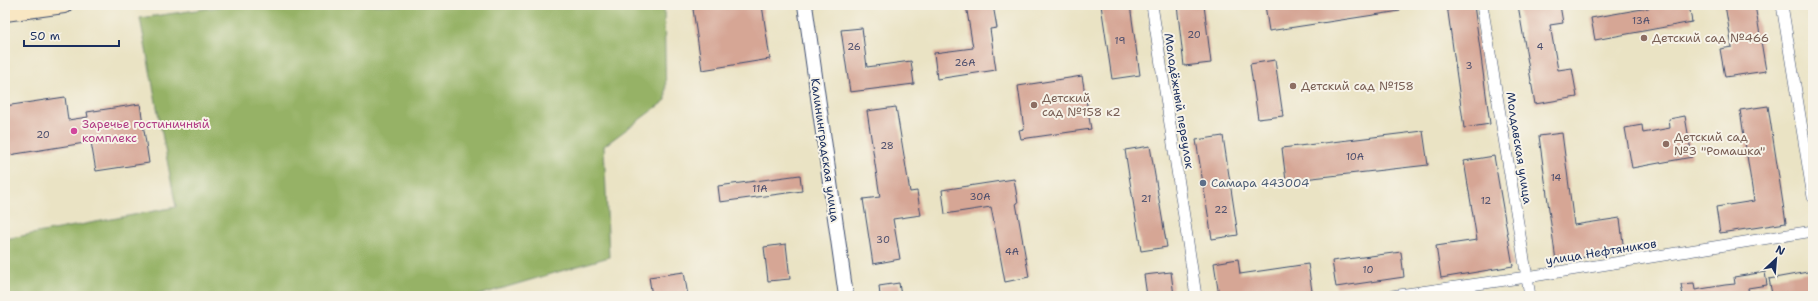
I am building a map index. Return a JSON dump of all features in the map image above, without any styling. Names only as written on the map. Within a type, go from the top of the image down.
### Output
[{"type":"main road","points":[[5,13],[64,5]]},
{"type":"street","name":"Калининградская улица","points":[[805,5],[846,296]]},
{"type":"street","name":"Молодёжный переулок","points":[[1152,5],[1196,296]]},
{"type":"street","name":"Молдавская улица","points":[[1482,5],[1530,296]]},
{"type":"street","points":[[1782,5],[1813,197]]},
{"type":"street","name":"улица Нефтяников","points":[[1392,296],[1527,277],[1813,231]]},
{"type":"green space","points":[[232,5],[664,5],[666,100],[604,146],[609,257],[476,296],[5,296],[5,239],[176,207],[140,18]]},
{"type":"building","points":[[720,5],[762,5],[770,59],[702,70],[693,9]]},
{"type":"building","points":[[966,5],[993,5],[997,28],[990,29],[996,70],[937,79],[934,53],[973,48]]},
{"type":"building","points":[[1101,5],[1130,5],[1140,75],[1112,79]]},
{"type":"building","points":[[1177,5],[1204,5],[1211,63],[1184,66]]},
{"type":"building","points":[[1265,5],[1400,5],[1400,11],[1269,31]]},
{"type":"building","points":[[1447,5],[1474,5],[1490,124],[1464,128]]},
{"type":"building","points":[[1518,5],[1560,5],[1563,23],[1550,25],[1558,70],[1572,68],[1577,97],[1535,104]]},
{"type":"building","points":[[1665,5],[1689,5],[1692,22],[1595,40],[1591,18]]},
{"type":"building","points":[[1725,5],[1755,5],[1766,71],[1725,77],[1720,49],[1732,47]]},
{"type":"building","points":[[862,28],[867,67],[911,61],[914,84],[850,92],[841,30]]},
{"type":"building","points":[[1275,60],[1283,116],[1258,119],[1250,64]]},
{"type":"building","points":[[1082,76],[1091,129],[1021,139],[1019,130],[1024,129],[1018,86]]},
{"type":"building","points":[[65,97],[68,120],[88,117],[87,112],[140,104],[149,163],[96,171],[91,142],[9,155],[5,130],[5,106]]},
{"type":"building","points":[[1768,106],[1786,223],[1720,233],[1716,207],[1754,201],[1740,110]]},
{"type":"building","points":[[896,107],[910,192],[917,191],[921,215],[893,219],[900,259],[873,264],[863,199],[880,197],[867,111]]},
{"type":"building","points":[[1685,116],[1692,157],[1632,168],[1625,128],[1642,125],[1643,133],[1670,128],[1669,119]]},
{"type":"building","points":[[1423,131],[1428,165],[1286,181],[1282,148]]},
{"type":"building","points":[[1562,133],[1574,225],[1620,218],[1624,252],[1556,261],[1539,136]]},
{"type":"building","points":[[1223,136],[1238,235],[1212,239],[1196,140]]},
{"type":"building","points":[[1150,146],[1167,247],[1141,251],[1125,150]]},
{"type":"building","points":[[1494,156],[1513,266],[1441,278],[1436,246],[1477,240],[1464,161]]},
{"type":"building","points":[[800,175],[802,191],[720,202],[718,186]]},
{"type":"building","points":[[1014,179],[1018,203],[1016,203],[1029,277],[1005,282],[991,207],[945,214],[942,190]]},
{"type":"building","points":[[786,244],[790,279],[768,281],[764,247]]},
{"type":"building","points":[[1401,252],[1404,277],[1336,287],[1332,261]]},
{"type":"building","points":[[1238,259],[1240,274],[1308,264],[1312,291],[1278,296],[1219,296],[1214,263]]},
{"type":"building","points":[[1813,271],[1813,291],[1780,296],[1780,293],[1772,294],[1769,279]]},
{"type":"building","points":[[684,272],[688,296],[652,296],[649,277]]},
{"type":"building","points":[[1171,272],[1174,296],[1147,296],[1144,275]]},
{"type":"building","points":[[1765,272],[1767,285],[1748,288],[1749,296],[1683,296],[1681,284],[1694,283],[1695,290],[1735,284],[1734,277]]},
{"type":"building","points":[[899,283],[901,296],[880,296],[879,286]]},
{"type":"place","name":"Детский сад №466","points":[[1644,38]]},
{"type":"place","name":"Детский сад №158","points":[[1293,86]]},
{"type":"place","name":"Детский сад №158 к2","points":[[1034,105]]},
{"type":"place","name":"Заречье гостиничный комплекс","points":[[74,131]]},
{"type":"place","name":"Детский сад №3 \"Ромашка\"","points":[[1666,144]]},
{"type":"place","name":"Самара 443004","points":[[1203,183]]}]
